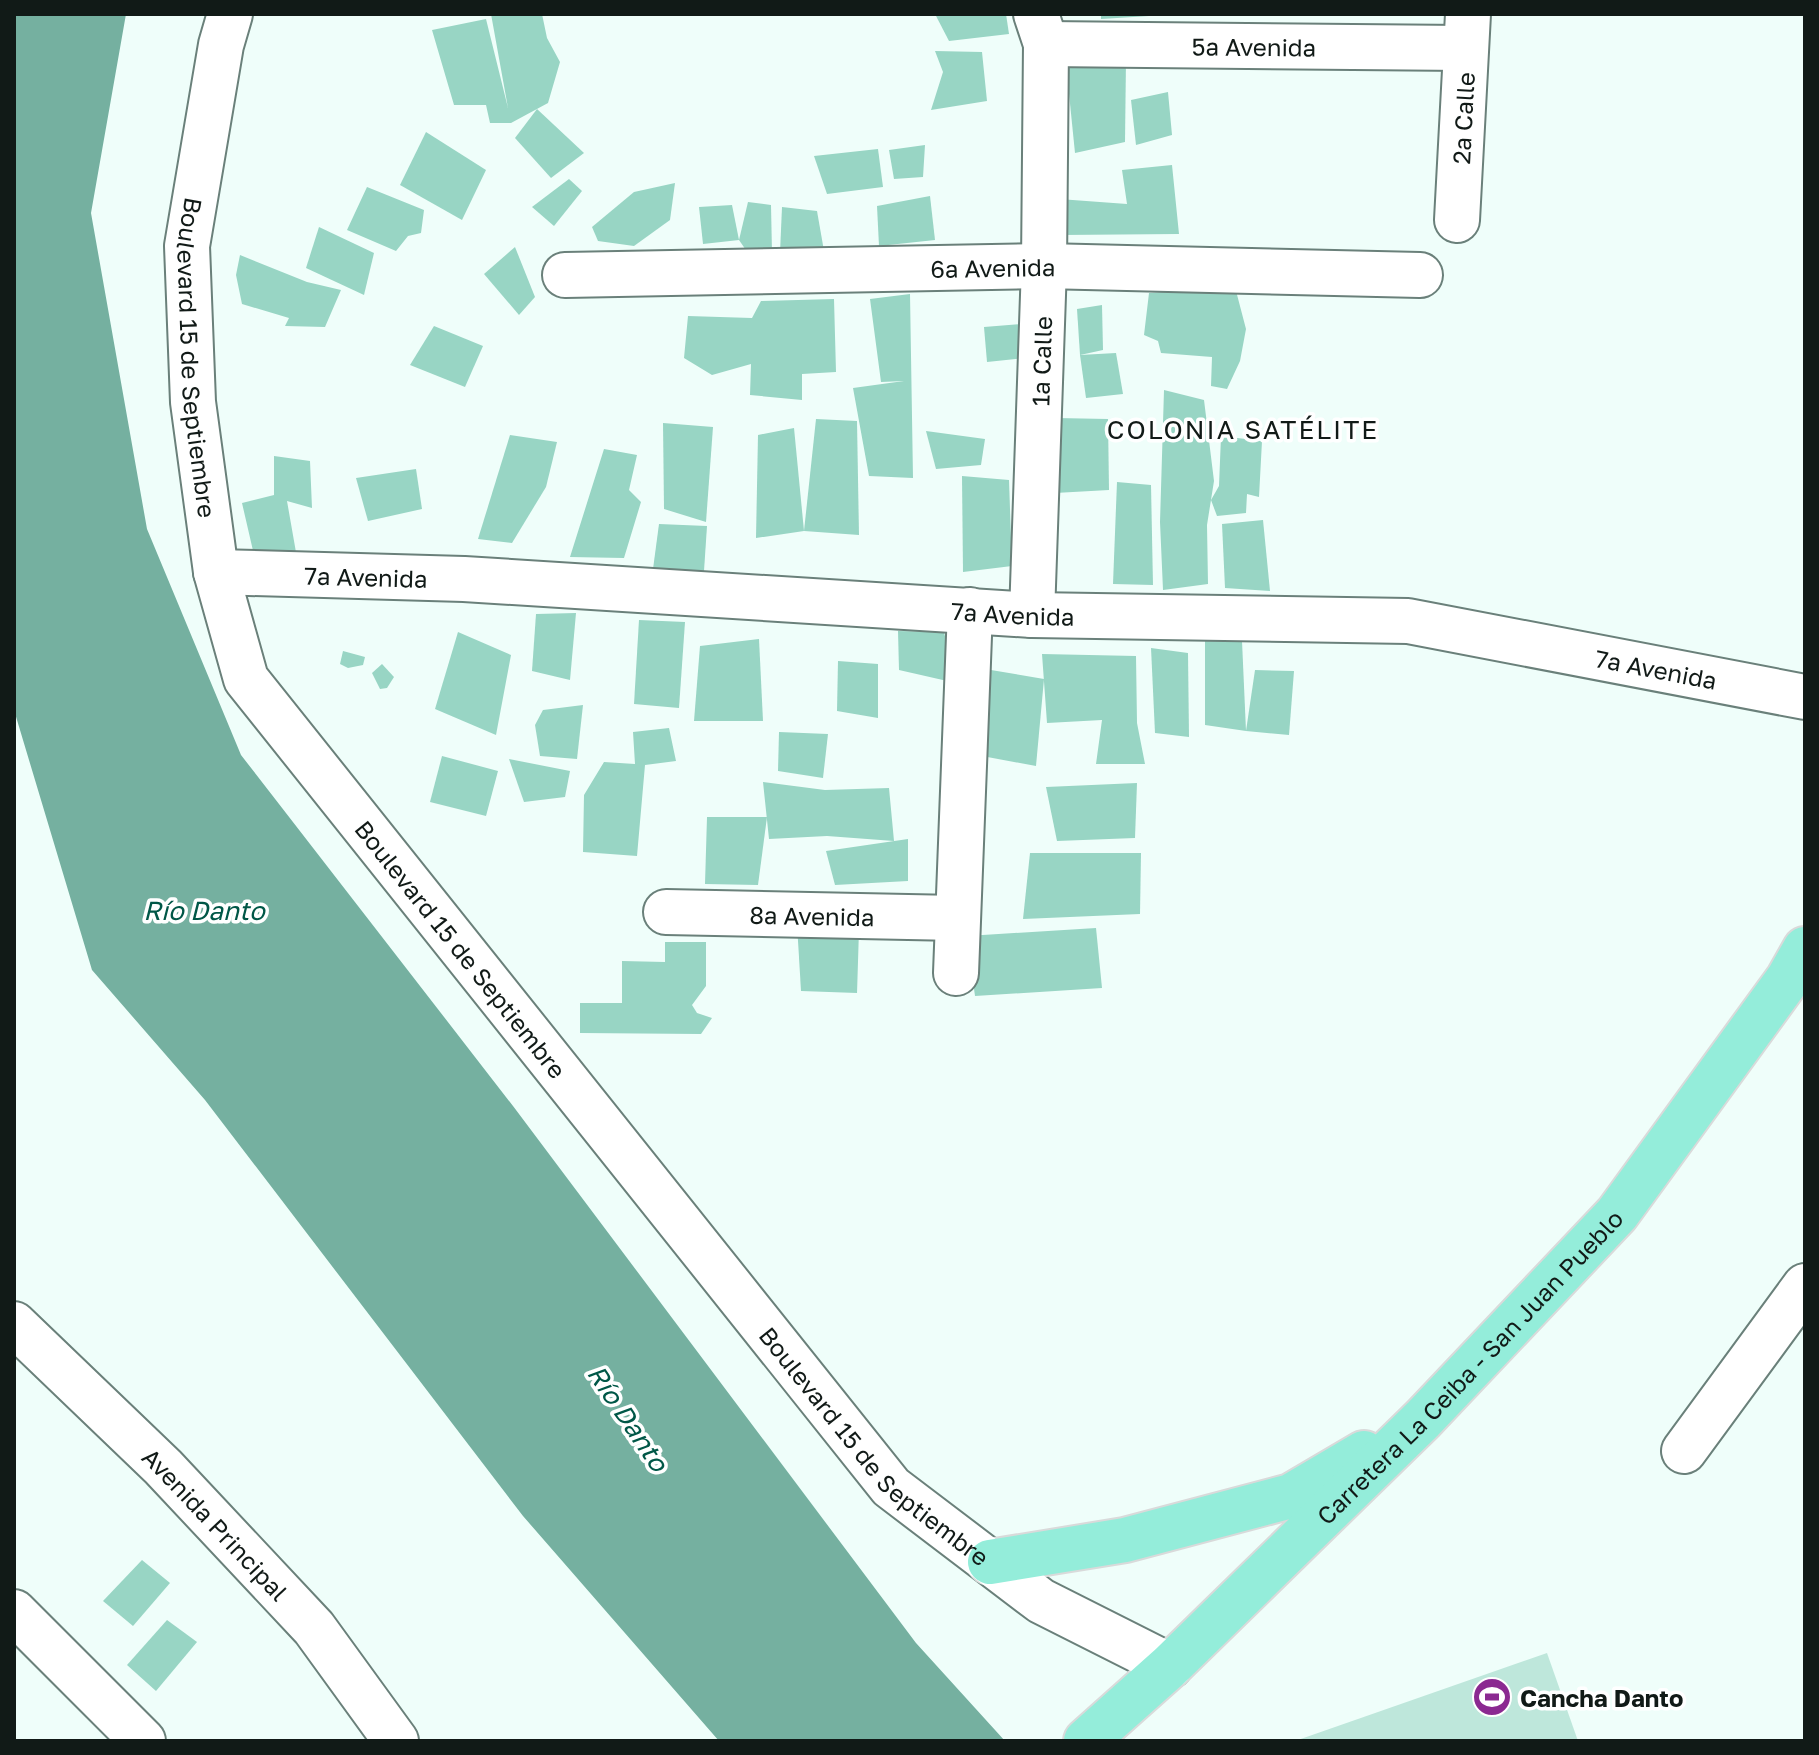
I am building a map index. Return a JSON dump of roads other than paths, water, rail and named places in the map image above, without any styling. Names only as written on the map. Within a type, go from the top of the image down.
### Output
[{"type":"main road","name":"Carretera La Ceiba - San Juan Pueblo","points":[[1086,1741],[1170,1666],[1423,1419],[1617,1214],[1788,979],[1805,949]]},
{"type":"main road","points":[[990,1562],[1125,1540],[1291,1496],[1423,1419]]},
{"type":"street","name":"Boulevard 15 de Septiembre","points":[[230,14],[221,45],[187,246],[193,402],[216,572],[246,679],[891,1487],[1041,1601],[1170,1666]]},
{"type":"street","name":"5a Avenida","points":[[1041,29],[1466,31]]},
{"type":"street","name":"1a Calle","points":[[1032,615],[1044,266],[1041,29]]},
{"type":"street","name":"2a Calle","points":[[1457,220],[1466,31]]},
{"type":"street","name":"6a Avenida","points":[[565,275],[1044,266],[1420,275]]},
{"type":"street","name":"7a Avenida","points":[[216,572],[464,579],[1032,615],[1408,621],[1805,697]]},
{"type":"street","points":[[956,973],[970,610]]},
{"type":"street","name":"8a Avenida","points":[[666,912],[957,918]]},
{"type":"street","points":[[1684,1451],[1805,1286]]},
{"type":"street","name":"Avenida Principal","points":[[14,1324],[163,1467],[314,1628],[396,1741]]},
{"type":"street","points":[[14,1612],[143,1741]]},
{"type":"water","name":"Río Danto","points":[[14,14],[126,14],[91,213],[147,529],[241,755],[513,1106],[916,1643],[1005,1741],[719,1741],[523,1516],[205,1100],[92,970],[14,710]]},
{"type":"place","name":"Cancha Danto","points":[[1492,1697]]},
{"type":"district","name":"COLONIA SATÉLITE","points":[[1243,429]]}]
